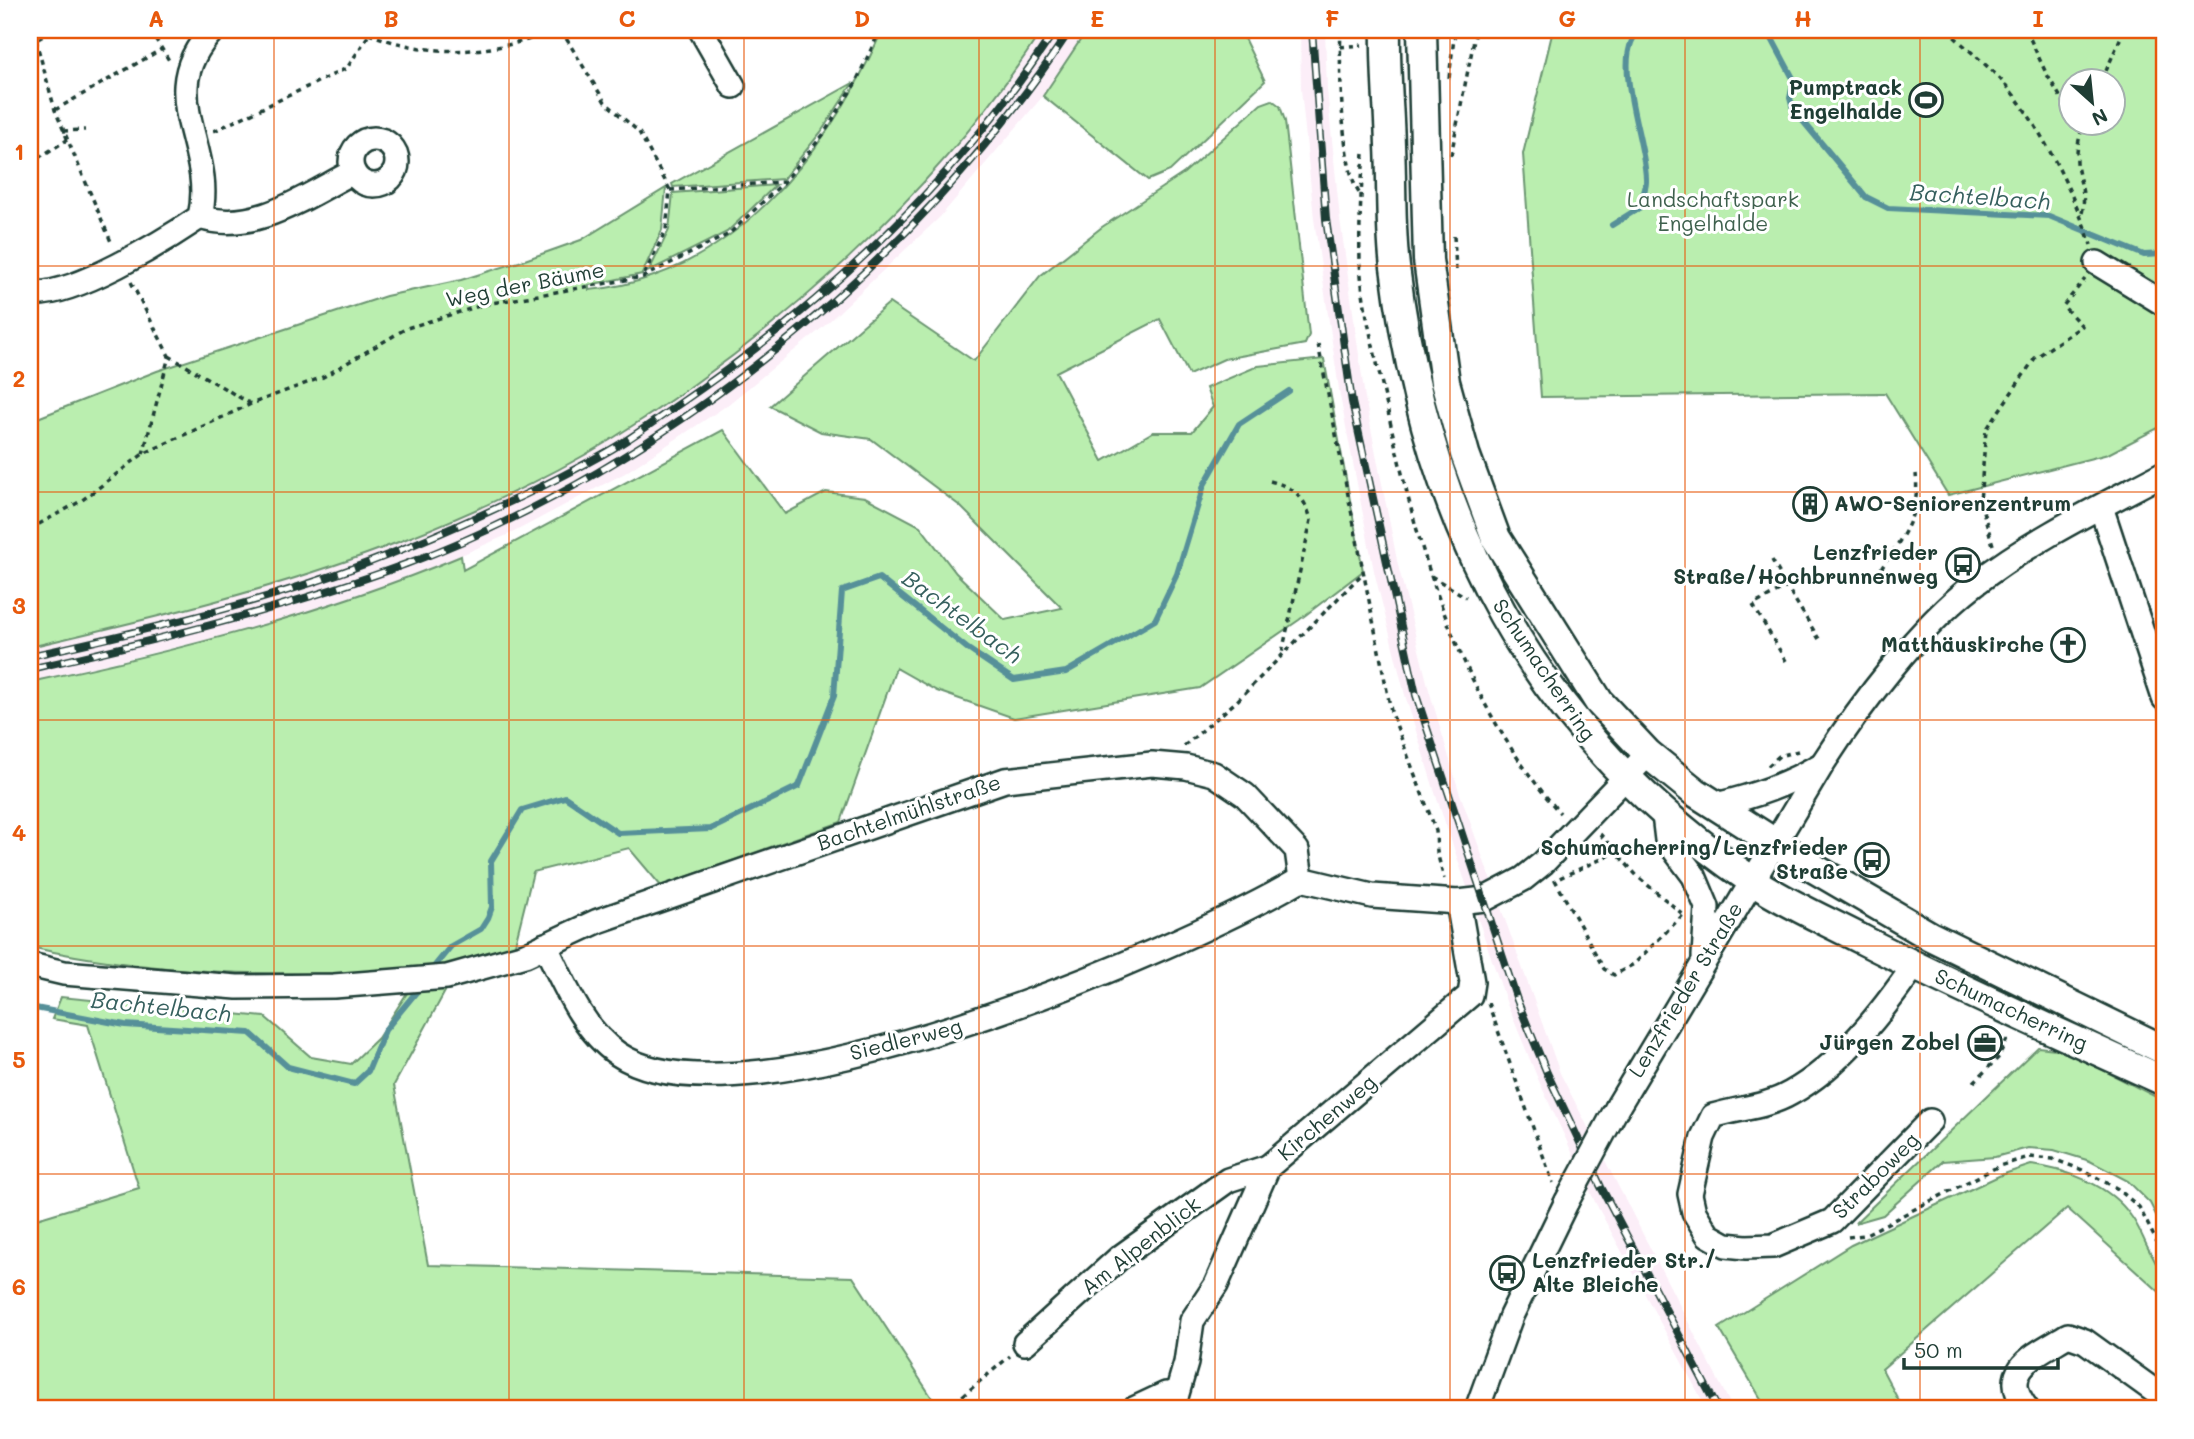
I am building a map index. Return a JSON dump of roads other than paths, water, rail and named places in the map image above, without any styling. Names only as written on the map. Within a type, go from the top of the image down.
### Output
[{"type":"main road","name":"Schumacherring","points":[[1422,31],[1428,260],[1445,382],[1465,454],[1496,538],[1599,702],[1648,754],[1716,805],[1774,843],[1930,936],[2164,1050]]},
{"type":"main road","name":"Schumacherring","points":[[1381,37],[1395,265],[1417,393],[1437,465],[1470,553],[1508,624],[1579,728],[1626,780],[1664,815],[1751,880],[1914,966],[2164,1081]]},
{"type":"street","points":[[30,293],[38,294],[73,284],[121,263],[169,238],[200,216],[205,195],[184,84],[189,64],[201,42],[213,30]]},
{"type":"street","points":[[701,30],[733,86]]},
{"type":"street","points":[[200,216],[217,222],[241,222],[272,213],[353,172]]},
{"type":"street","points":[[2097,263],[2164,304]]},
{"type":"street","name":"Lenzfrieder Straße","points":[[1477,1409],[1511,1316],[1564,1206],[1618,1106],[1751,880],[1855,715],[1897,663],[1958,597],[1999,567],[2101,506],[2164,473]]},
{"type":"street","points":[[2101,506],[2164,698]]},
{"type":"street","points":[[1301,879],[1372,896],[1458,902],[1485,900],[1503,892],[1543,863],[1626,780],[1648,754]]},
{"type":"street","points":[[1716,805],[1771,791],[1823,763]]},
{"type":"street","name":"Bachtelmühlstraße","points":[[30,965],[64,973],[237,987],[370,985],[447,977],[525,955],[598,921],[1005,780],[1152,764],[1186,767],[1214,774],[1245,795],[1297,850],[1301,879]]},
{"type":"street","points":[[1664,815],[1667,840],[1694,876],[1707,907],[1704,959]]},
{"type":"street","name":"Siedlerweg","points":[[545,945],[573,1000],[597,1035],[618,1055],[651,1067],[701,1075],[743,1072],[785,1068],[895,1045],[984,1019],[1170,945],[1253,908],[1301,879]]},
{"type":"street","name":"Kirchenweg","points":[[1182,1403],[1192,1321],[1216,1284],[1268,1167],[1471,995],[1472,982],[1458,902]]},
{"type":"street","name":"Straboweg","points":[[1914,966],[1858,1036],[1820,1073],[1789,1094],[1760,1105],[1713,1116],[1703,1137],[1690,1194],[1694,1212],[1708,1235],[1726,1245],[1773,1246],[1832,1221],[1930,1121]]},
{"type":"street","name":"Am Alpenblick","points":[[1025,1343],[1119,1258],[1228,1180],[1268,1167]]},
{"type":"street","points":[[2027,1409],[2015,1390],[2014,1378],[2020,1368],[2068,1335],[2085,1340],[2164,1398]]},
{"type":"street","points":[[1134,1409],[1166,1394],[1182,1403]]},
{"type":"waterway","name":"Bachtelbach","points":[[1612,225],[1639,208],[1646,185],[1645,166],[1628,80],[1631,43],[1640,30]]},
{"type":"waterway","name":"Bachtelbach","points":[[1764,30],[1770,35],[1794,80],[1790,98],[1793,109],[1866,197],[1888,208],[2049,216],[2144,255],[2164,254]]},
{"type":"waterway","name":"Bachtelbach","points":[[429,973],[451,946],[481,929],[488,918],[492,907],[491,861],[522,810],[565,797],[618,833],[711,829],[799,786],[834,696],[842,591],[879,578],[968,649],[1014,680],[1066,672],[1155,620],[1177,574],[1204,485],[1239,424],[1289,391]]},
{"type":"waterway","name":"Bachtelbach","points":[[30,1007],[125,1025],[250,1033],[288,1067],[354,1084],[368,1071],[385,1030],[422,985]]},
{"type":"railway","points":[[30,656],[220,610],[360,566],[510,502],[621,444],[733,366],[785,325],[885,235],[976,137],[1055,30]]},
{"type":"railway","points":[[30,669],[220,622],[360,580],[406,564],[503,523],[598,472],[690,413],[778,347],[862,275],[939,197],[1008,115],[1070,30]]},
{"type":"railway","points":[[1312,30],[1326,219],[1352,402],[1416,695],[1517,1000],[1547,1073],[1601,1187],[1718,1409]]},
{"type":"place","name":"Pumptrack Engelhalde","points":[[1926,100]]},
{"type":"place","name":"AWO-Seniorenzentrum","points":[[1810,504]]},
{"type":"place","name":"Lenzfrieder Straße/Hochbrunnenweg","points":[[1963,565]]},
{"type":"place","name":"Matthäuskirche","points":[[2068,645]]},
{"type":"place","name":"Schumacherring/Lenzfrieder Straße","points":[[1872,860]]},
{"type":"place","name":"Jürgen Zobel","points":[[1985,1043]]},
{"type":"place","name":"Lenzfrieder Str./ Alte Bleiche","points":[[1507,1273]]},
{"type":"park label","name":"Landschaftspark Engelhalde","points":[[1713,212]]}]
